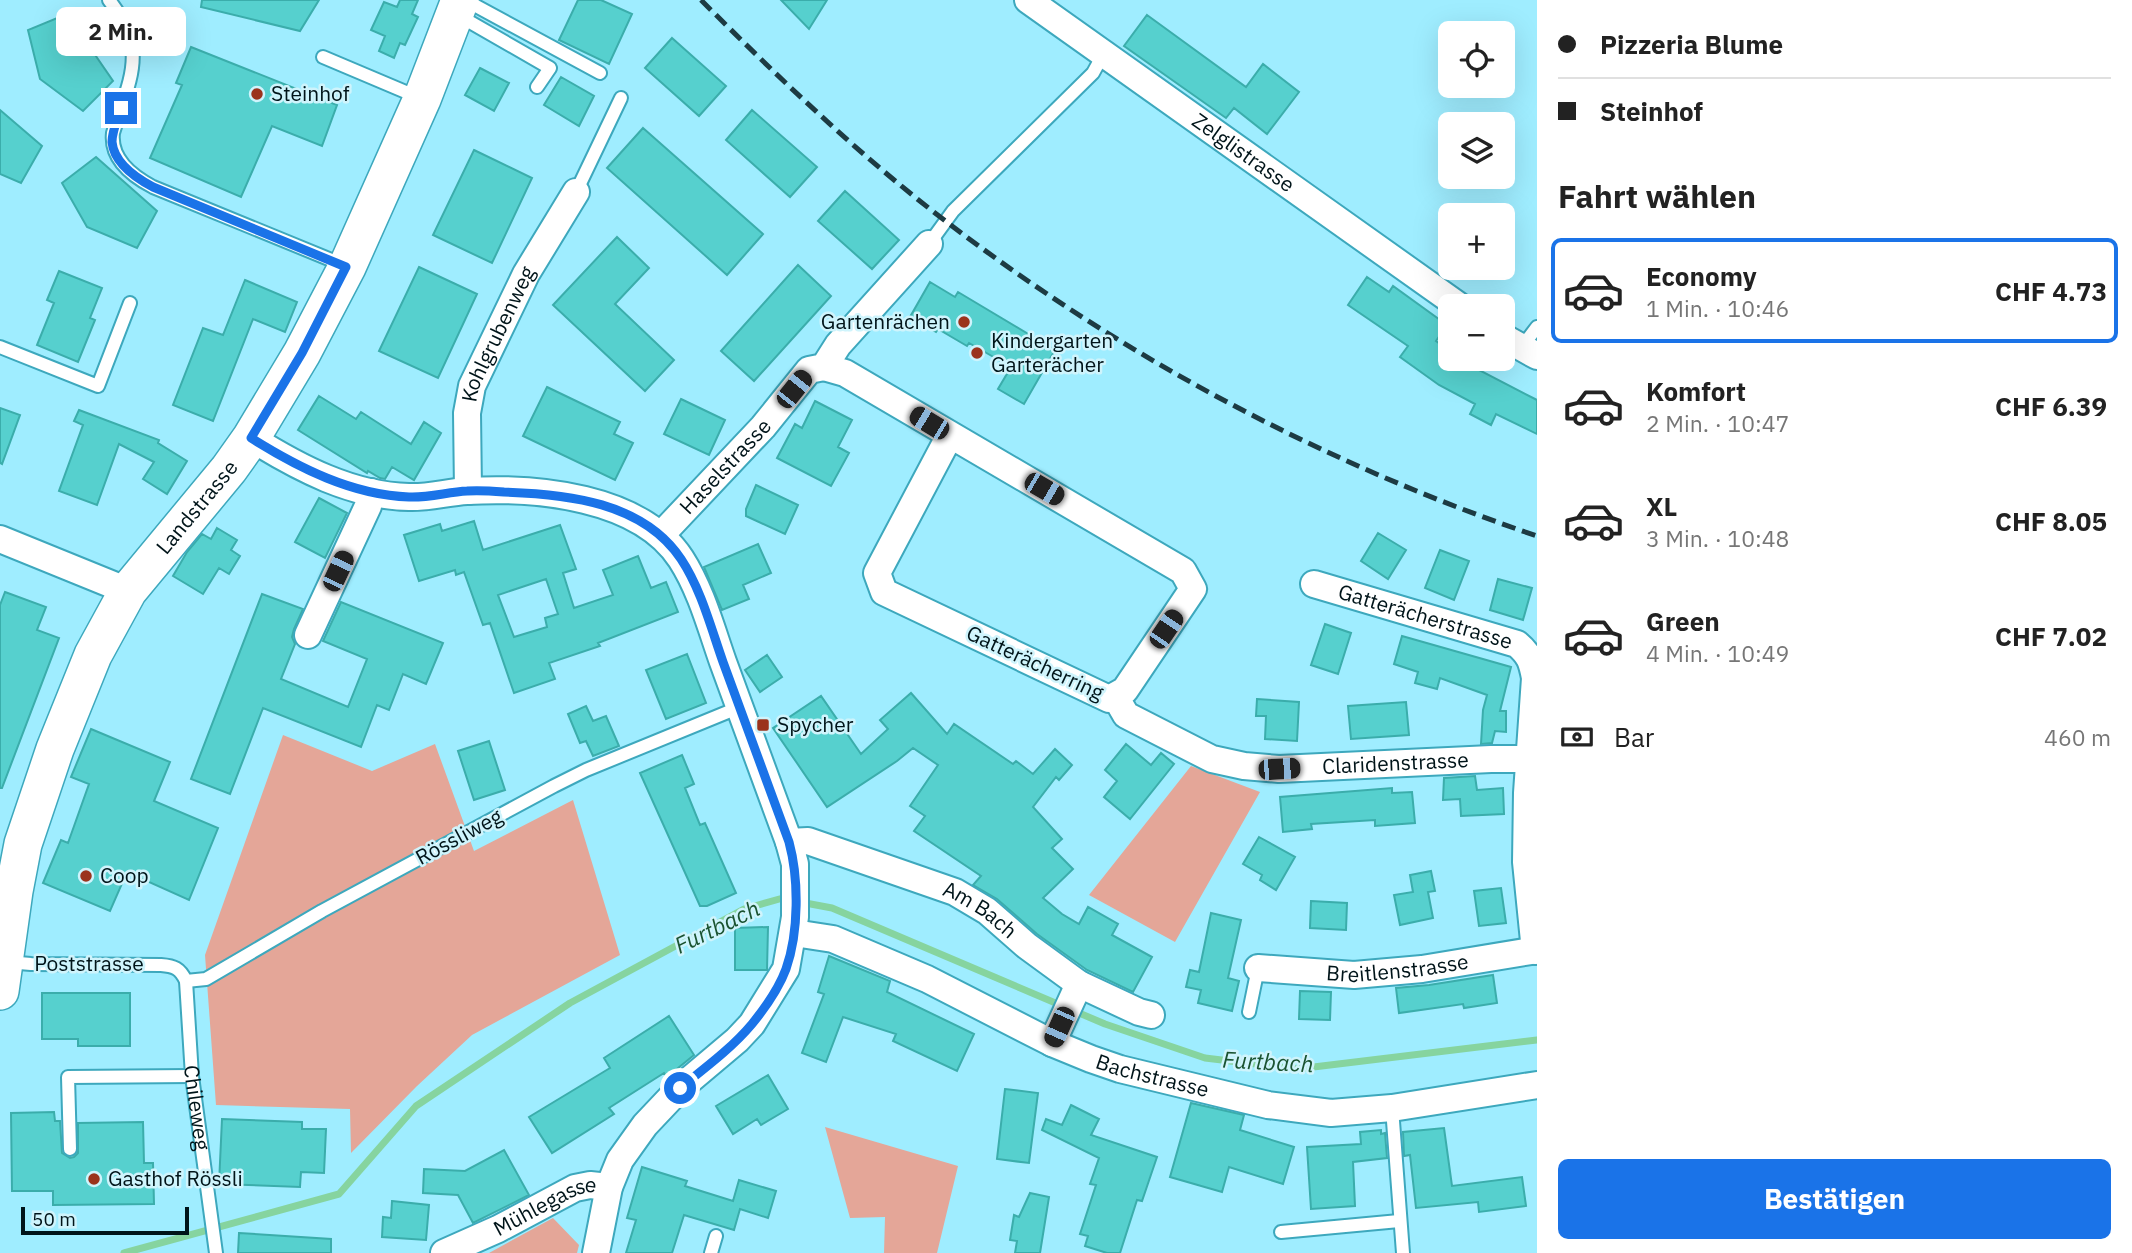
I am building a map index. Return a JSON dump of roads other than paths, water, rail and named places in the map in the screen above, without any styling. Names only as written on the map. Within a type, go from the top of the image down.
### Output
[{"type":"main road","name":"Landstrasse","points":[[2,976],[13,891],[12,839],[55,748],[93,655],[128,590],[229,469],[251,438],[302,353],[346,267],[461,5]]},
{"type":"street","name":"Zelglistrasse","points":[[1028,0],[1442,294]]},
{"type":"street","name":"Kohlgrubenweg","points":[[468,491],[467,412],[472,386],[526,274],[576,192]]},
{"type":"street","name":"Haselstrasse","points":[[661,535],[763,427],[809,370],[824,367],[838,345],[929,244]]},
{"type":"street","name":"Gatterächerring","points":[[824,367],[845,373],[1183,571],[1193,589],[1125,690],[1109,699],[884,592],[877,573],[950,435]]},
{"type":"street","points":[[251,438],[288,461],[316,474],[371,492],[410,497],[468,491],[540,493],[582,499],[614,509],[651,527],[661,535],[681,559],[700,600],[789,842],[795,864],[794,925],[786,969],[752,1024],[680,1088],[645,1125],[620,1160],[609,1187],[596,1253]]},
{"type":"street","points":[[308,635],[368,506],[371,492]]},
{"type":"street","points":[[0,539],[128,590]]},
{"type":"street","name":"Gatterächerstrasse","points":[[1314,584],[1517,644],[1528,653],[1535,678],[1526,862],[1536,951]]},
{"type":"street","name":"Claridenstrasse","points":[[1115,696],[1126,715],[1212,759],[1244,766],[1279,769],[1529,759]]},
{"type":"street","name":"Am Bach","points":[[789,842],[808,841],[955,892],[987,911],[1077,988],[1152,1015]]},
{"type":"street","name":"Bachstrasse","points":[[794,925],[833,939],[1056,1035],[1120,1069],[1268,1105],[1331,1113],[1392,1108],[1537,1085]]},
{"type":"street","name":"Breitlenstrasse","points":[[1258,968],[1354,975],[1422,969],[1536,951]]},
{"type":"street","points":[[1056,1035],[1077,988]]},
{"type":"street","name":"Mühlegasse","points":[[444,1253],[498,1229],[575,1188],[590,1185],[609,1187]]},
{"type":"lane","points":[[109,0],[130,33],[133,51],[133,68],[112,143],[116,155],[127,169],[153,187],[346,267]]},
{"type":"lane","points":[[461,5],[600,73]]},
{"type":"lane","points":[[461,5],[550,68],[537,87]]},
{"type":"lane","points":[[929,244],[953,211],[1093,73],[1104,53]]},
{"type":"lane","points":[[323,57],[422,99]]},
{"type":"lane","points":[[576,192],[621,98]]},
{"type":"lane","points":[[0,347],[98,386],[130,303]]},
{"type":"lane","points":[[1520,347],[1537,327]]},
{"type":"lane","name":"Rössliweg","points":[[186,981],[205,979],[322,911],[586,770],[740,707]]},
{"type":"lane","name":"Poststrasse","points":[[2,976],[31,964],[161,965],[174,967],[182,972],[186,981]]},
{"type":"lane","points":[[1249,1012],[1258,968]]},
{"type":"lane","name":"Chileweg","points":[[186,981],[192,1076],[215,1246]]},
{"type":"lane","points":[[70,1149],[68,1077],[192,1076]]},
{"type":"lane","points":[[1392,1108],[1403,1253]]},
{"type":"lane","points":[[1281,1232],[1399,1222]]},
{"type":"lane","points":[[711,1253],[716,1236]]},
{"type":"waterway","name":"Furtbach","points":[[124,1253],[339,1194],[416,1106],[570,1003],[744,909],[788,899]]},
{"type":"waterway","name":"Furtbach","points":[[800,902],[832,908],[1105,1024],[1205,1058],[1297,1069],[1537,1040]]},
{"type":"railway","points":[[701,0],[793,90],[889,176],[956,229],[1092,323],[1162,366],[1308,443],[1459,508],[1537,536]]},
{"type":"place","name":"Steinhof","points":[[257,94]]},
{"type":"place","name":"Gartenrächen","points":[[964,322]]},
{"type":"place","name":"Kindergarten Garterächer","points":[[977,353]]},
{"type":"place","name":"Spycher","points":[[763,725]]},
{"type":"place","name":"Coop","points":[[86,876]]},
{"type":"place","name":"Gasthof Rössli","points":[[94,1179]]}]
